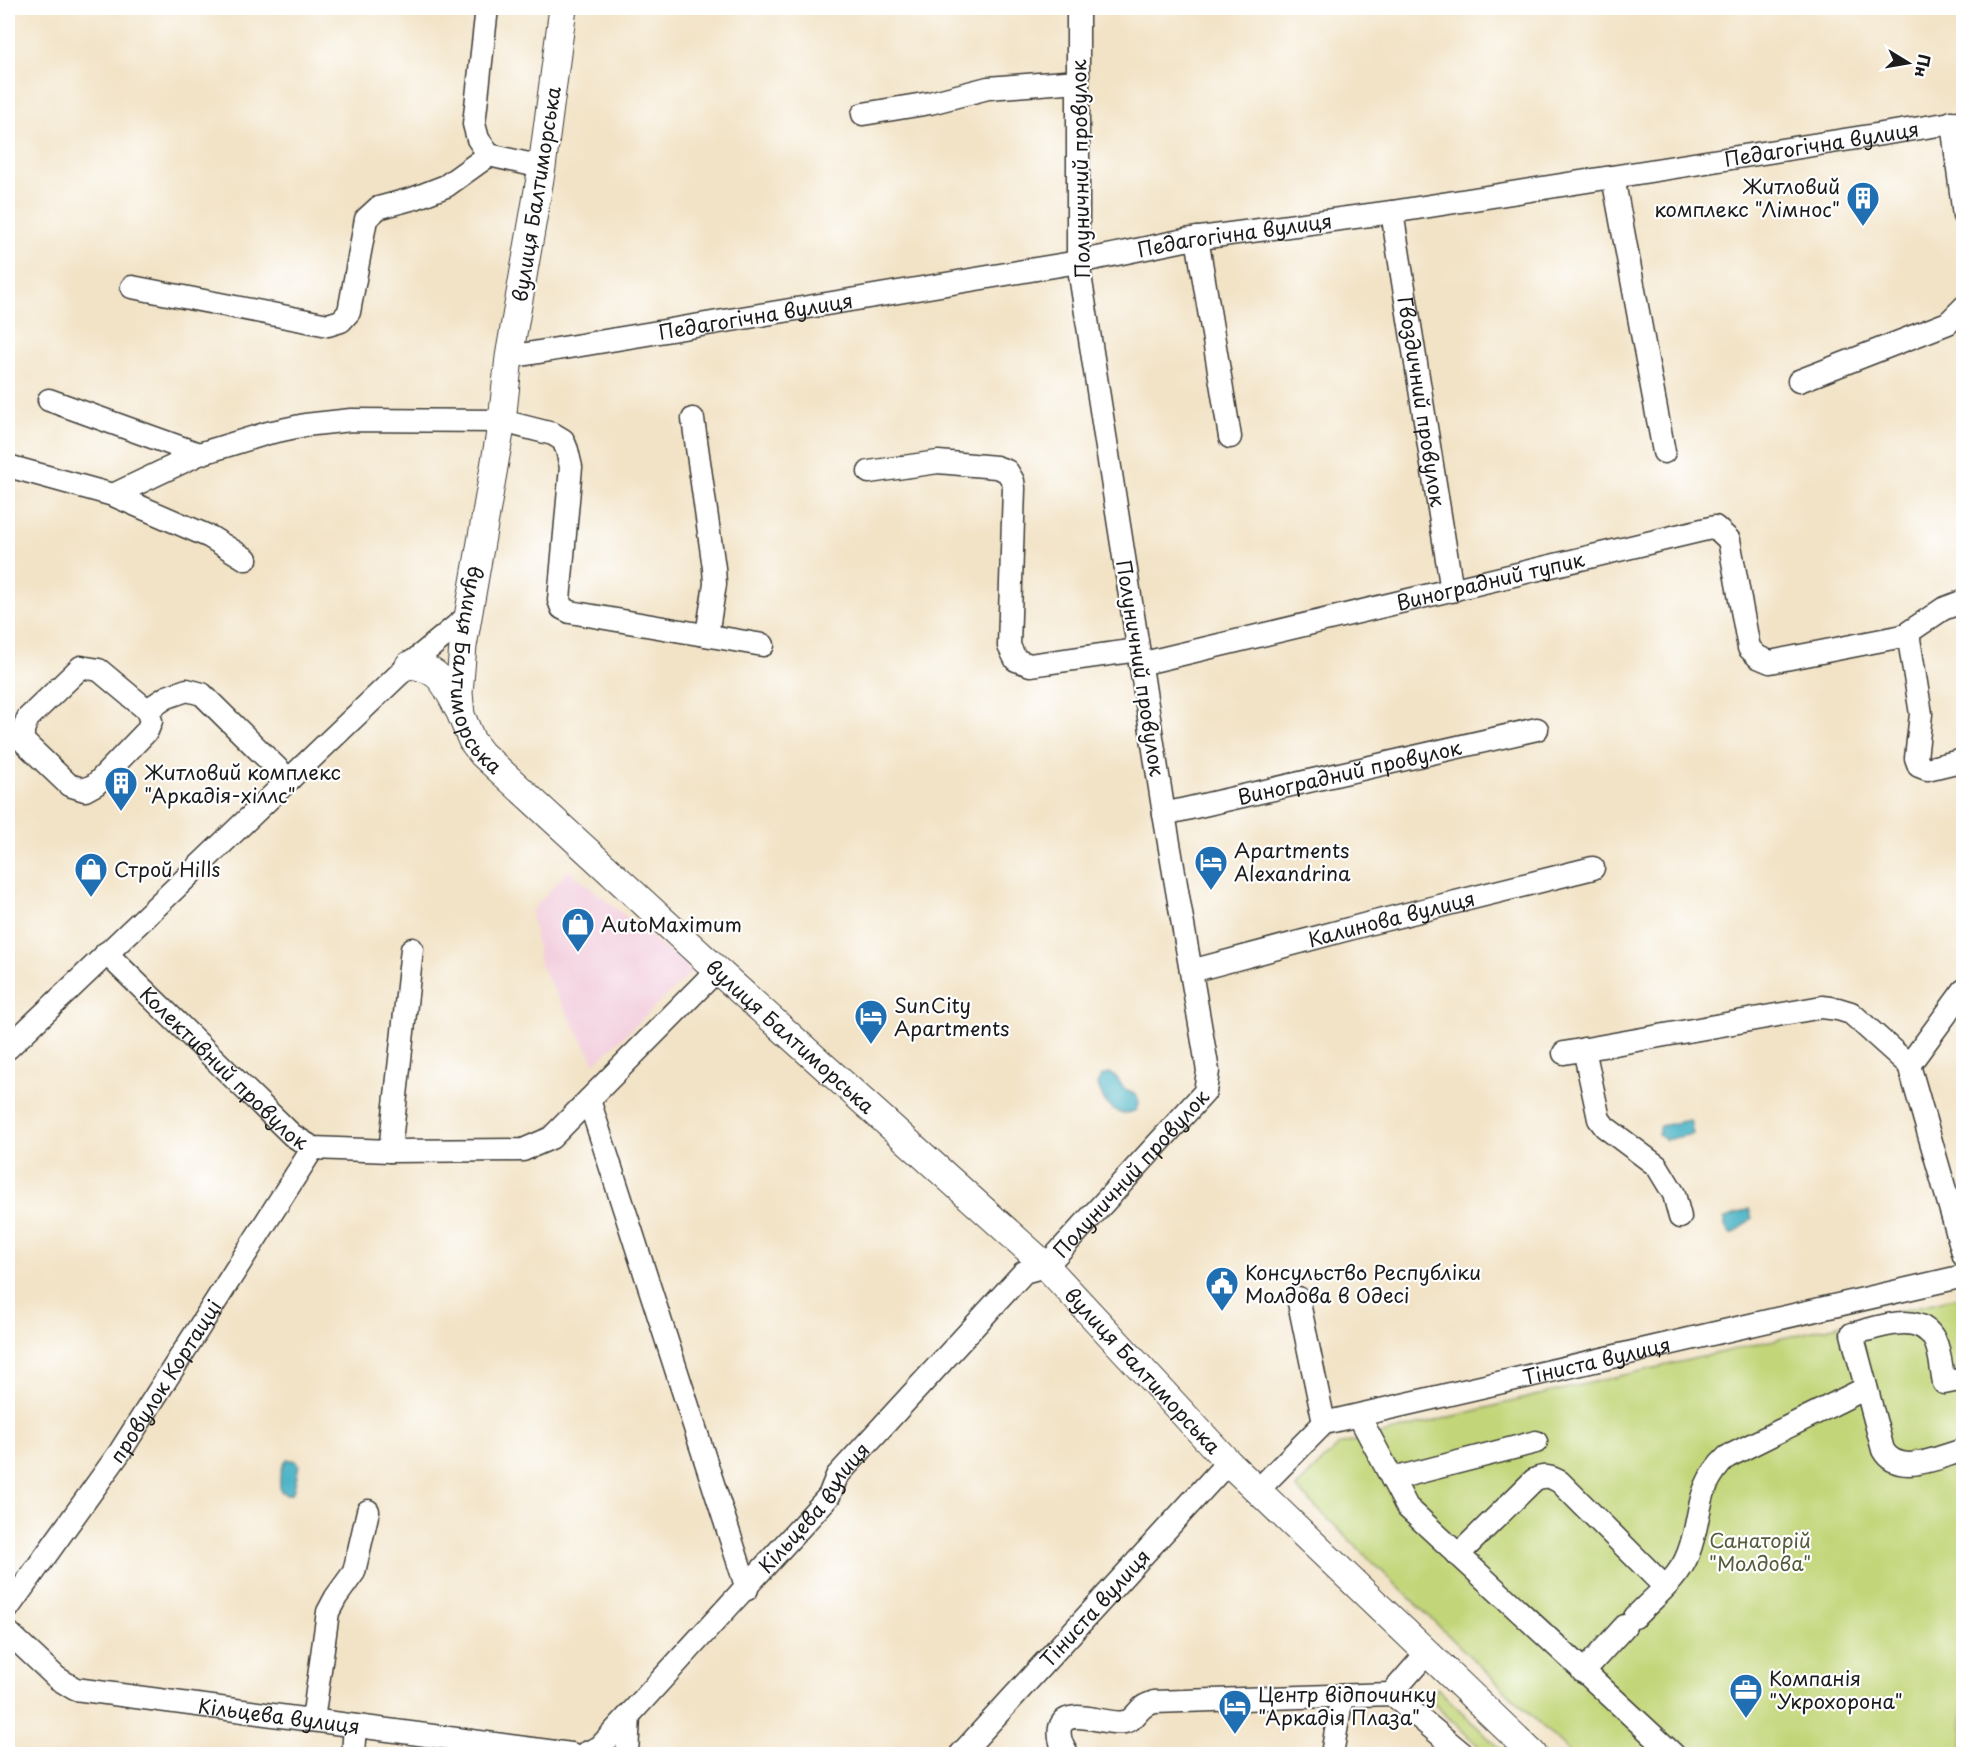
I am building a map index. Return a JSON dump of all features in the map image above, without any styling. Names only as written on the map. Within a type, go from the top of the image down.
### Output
[{"type":"main road","name":"вулиця Балтиморська","points":[[563,8],[542,167],[509,357],[502,421],[467,617],[460,673],[461,715],[472,741],[482,754],[717,970],[1046,1266],[1228,1462],[1533,1755]]},
{"type":"main road","points":[[409,665],[422,666],[440,677],[461,715]]},
{"type":"street","points":[[487,8],[474,124],[478,139],[489,155],[542,167]]},
{"type":"street","name":"Полуничний провулок","points":[[1046,1266],[1205,1092],[1208,1071],[1164,814],[1078,262],[1078,8]]},
{"type":"street","points":[[863,114],[930,103],[988,88],[1077,81]]},
{"type":"street","points":[[1958,122],[1964,216]]},
{"type":"street","name":"Педагогічна вулиця","points":[[509,357],[1078,262],[1197,238],[1392,212],[1958,122]]},
{"type":"street","points":[[132,287],[328,325],[341,321],[349,312],[366,219],[378,208],[416,198],[446,186],[489,155]]},
{"type":"street","points":[[1613,177],[1664,452]]},
{"type":"street","name":"Гвоздичний провулок","points":[[1392,212],[1452,591]]},
{"type":"street","points":[[1197,238],[1230,437]]},
{"type":"street","points":[[1799,381],[1948,323],[1964,307]]},
{"type":"street","points":[[49,400],[199,454]]},
{"type":"street","points":[[693,419],[714,568],[715,584],[707,636]]},
{"type":"street","points":[[113,495],[199,454],[268,433],[305,425],[351,420],[502,421],[553,434],[563,440],[567,450],[571,467],[559,600],[561,608],[570,612],[764,645]]},
{"type":"street","name":"Виноградний тупик","points":[[869,472],[938,462],[996,467],[1007,471],[1014,488],[1009,646],[1017,660],[1030,665],[1139,657],[1452,591],[1715,527],[1729,540],[1749,648],[1758,657],[1770,662],[1903,636],[1908,633]]},
{"type":"street","points":[[8,466],[113,495],[210,537],[246,559]]},
{"type":"street","points":[[1964,601],[1943,609],[1908,633],[1921,714],[1916,758],[1919,766],[1927,769],[1964,760]]},
{"type":"street","points":[[8,1048],[409,665],[467,617]]},
{"type":"street","points":[[81,667],[99,670],[147,710],[151,721],[147,731],[96,784],[85,790],[69,785],[24,741],[23,730],[28,718],[81,667]]},
{"type":"street","points":[[147,710],[187,690],[202,694],[289,780]]},
{"type":"street","name":"Виноградний провулок","points":[[1164,814],[1537,729]]},
{"type":"street","name":"Калинова вулиця","points":[[1191,970],[1593,868]]},
{"type":"street","points":[[390,1151],[412,949]]},
{"type":"street","name":"Колективний провулок","points":[[106,953],[292,1135],[313,1148],[390,1151],[524,1150],[551,1138],[717,970]]},
{"type":"street","points":[[1909,1065],[1964,990]]},
{"type":"street","points":[[1680,1217],[1674,1194],[1657,1166],[1605,1127],[1599,1119],[1574,1051],[1821,1007],[1838,1009],[1851,1013],[1909,1065],[1964,1256]]},
{"type":"street","points":[[589,1100],[747,1589]]},
{"type":"street","name":"провулок Кортацці","points":[[8,1608],[120,1452],[313,1148]]},
{"type":"street","name":"Кільцева вулиця","points":[[584,1755],[600,1747],[747,1589],[829,1496],[837,1476],[1023,1272],[1046,1266]]},
{"type":"street","name":"Тіниста вулиця","points":[[1324,1423],[1964,1276]]},
{"type":"street","points":[[1257,1491],[1324,1423],[1298,1298]]},
{"type":"street","points":[[1964,1379],[1944,1383],[1935,1341],[1920,1325],[1910,1322],[1852,1334],[1887,1458],[1903,1465],[1913,1464],[1964,1450]]},
{"type":"street","points":[[1583,1672],[1681,1568],[1688,1555],[1704,1489],[1717,1467],[1727,1457],[1866,1388]]},
{"type":"street","points":[[1359,1416],[1407,1507],[1673,1755]]},
{"type":"street","points":[[1392,1479],[1536,1443]]},
{"type":"street","name":"Тіниста вулиця","points":[[961,1755],[1228,1462]]},
{"type":"street","points":[[1458,1555],[1534,1480],[1540,1477],[1550,1477],[1560,1482],[1665,1587]]},
{"type":"street","points":[[313,1720],[328,1612],[354,1572],[368,1510]]},
{"type":"street","name":"Кільцева вулиця","points":[[8,1632],[57,1678],[75,1689],[571,1755]]},
{"type":"street","points":[[1391,1694],[1426,1653]]},
{"type":"street","points":[[1067,1755],[1059,1735],[1061,1725],[1066,1719],[1074,1717],[1115,1723],[1126,1722],[1142,1708],[1154,1702],[1391,1694],[1463,1755]]},
{"type":"street","points":[[1332,1755],[1342,1696]]},
{"type":"street","points":[[627,1755],[629,1716]]},
{"type":"street","points":[[353,1755],[356,1726]]},
{"type":"shaded area","points":[[569,870],[693,971],[595,1063],[540,965],[531,911]]},
{"type":"green space","name":"Санаторій \"Молдова\"","points":[[1963,1296],[1963,1754],[1571,1754],[1296,1488],[1339,1445],[1534,1396]]},
{"type":"green space","points":[[1437,1688],[1505,1754],[1487,1754],[1430,1700]]},
{"type":"water","points":[[1109,1073],[1116,1077],[1126,1090],[1136,1096],[1139,1101],[1136,1110],[1122,1113],[1111,1108],[1107,1103],[1098,1084],[1101,1076]]},
{"type":"water","points":[[1690,1120],[1693,1134],[1665,1140],[1658,1135],[1661,1126]]},
{"type":"water","points":[[1749,1209],[1752,1218],[1734,1234],[1730,1234],[1724,1225],[1724,1219]]},
{"type":"water","points":[[287,1459],[296,1461],[299,1465],[294,1489],[292,1493],[286,1494],[281,1491],[280,1483]]},
{"type":"place","name":"Житловий комплекс \"Лімнос\"","points":[[1863,227]]},
{"type":"place","name":"Житловий комплекс \"Аркадія-хіллс\"","points":[[121,812]]},
{"type":"place","name":"Apartments Alexandrina","points":[[1211,891]]},
{"type":"place","name":"Строй Hills","points":[[91,898]]},
{"type":"place","name":"AutoMaximum","points":[[578,953]]},
{"type":"place","name":"SunCity Apartments","points":[[871,1045]]},
{"type":"place","name":"Консульство Республіки Молдова в Одесі","points":[[1222,1312]]},
{"type":"place","name":"Компанія \"Укрохорона\"","points":[[1746,1719]]},
{"type":"place","name":"Центр відпочинку \"Аркадія Плаза\"","points":[[1235,1735]]}]
